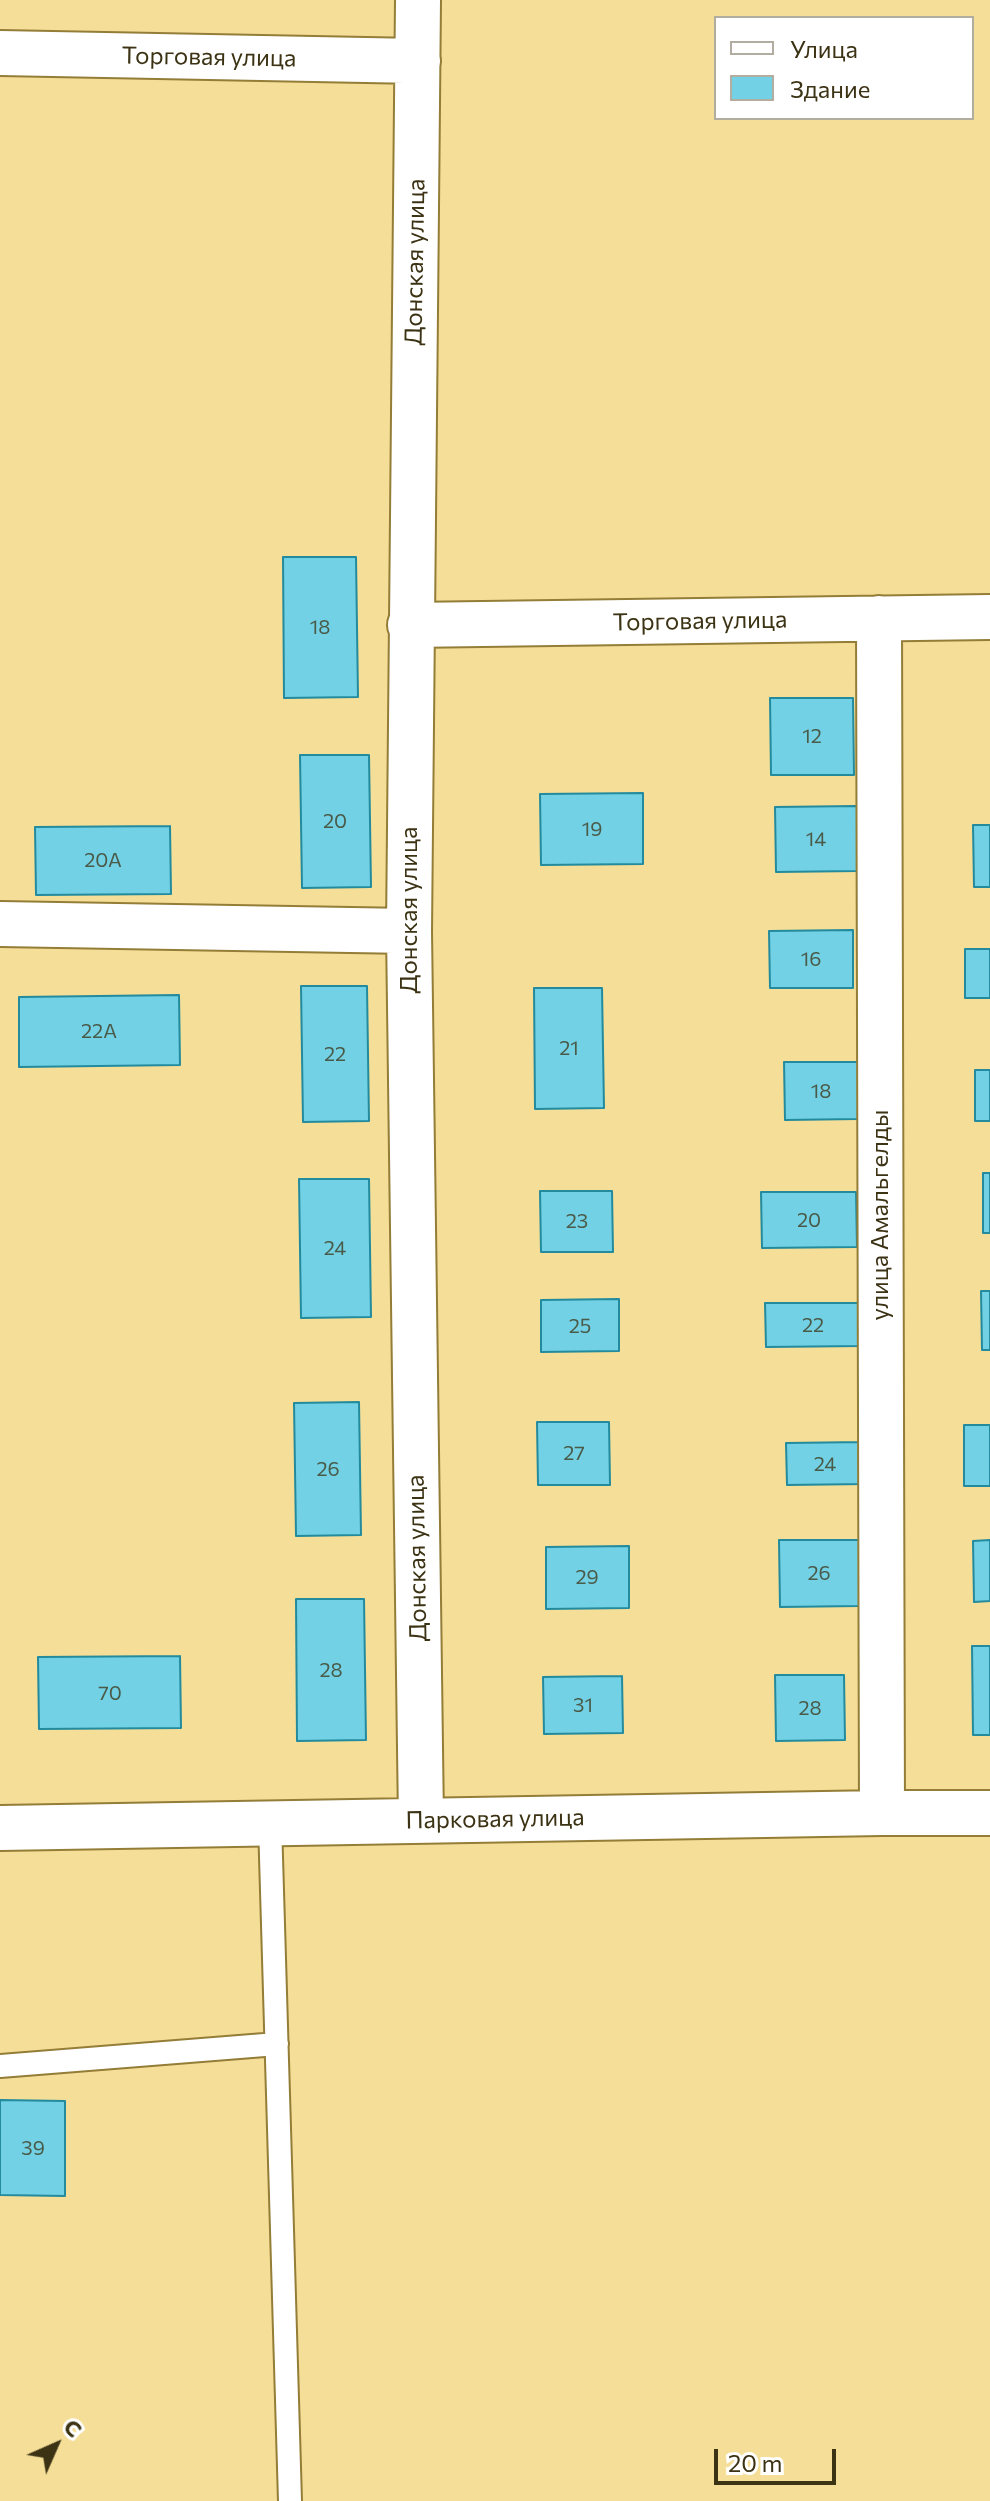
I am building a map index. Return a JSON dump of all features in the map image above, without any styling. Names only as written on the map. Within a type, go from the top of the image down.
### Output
[{"type":"street","name":"Донская улица","points":[[418,0],[409,931],[421,1821]]},
{"type":"street","name":"Торговая улица","points":[[0,53],[418,61]]},
{"type":"street","name":"Торговая улица","points":[[410,625],[990,617]]},
{"type":"street","name":"улица Амальгелды","points":[[879,618],[882,1813]]},
{"type":"street","points":[[0,924],[409,931]]},
{"type":"street","name":"Парковая улица","points":[[0,1828],[990,1813]]},
{"type":"lane","points":[[270,1823],[290,2501]]},
{"type":"lane","points":[[0,2066],[277,2044]]},
{"type":"building","points":[[283,557],[356,557],[358,697],[284,698]]},
{"type":"building","points":[[770,698],[853,698],[854,775],[771,775]]},
{"type":"building","points":[[300,755],[369,755],[371,887],[302,888]]},
{"type":"building","points":[[643,793],[643,864],[541,865],[540,794]]},
{"type":"building","points":[[857,806],[857,871],[776,872],[775,807]]},
{"type":"building","points":[[973,825],[990,825],[990,887],[974,887]]},
{"type":"building","points":[[170,826],[171,894],[36,895],[35,827]]},
{"type":"building","points":[[853,930],[853,988],[770,988],[769,931]]},
{"type":"building","points":[[965,949],[990,949],[990,998],[965,998]]},
{"type":"building","points":[[301,986],[367,986],[369,1121],[303,1122]]},
{"type":"building","points":[[534,988],[602,988],[604,1108],[535,1109]]},
{"type":"building","points":[[179,995],[180,1065],[19,1067],[19,997]]},
{"type":"building","points":[[784,1062],[858,1062],[858,1119],[785,1120]]},
{"type":"building","points":[[975,1070],[990,1070],[990,1121],[975,1121]]},
{"type":"building","points":[[983,1173],[990,1173],[990,1233],[983,1233]]},
{"type":"building","points":[[299,1179],[369,1179],[371,1317],[301,1318]]},
{"type":"building","points":[[540,1191],[612,1191],[613,1252],[541,1252]]},
{"type":"building","points":[[761,1192],[856,1192],[857,1247],[762,1248]]},
{"type":"building","points":[[981,1291],[990,1291],[990,1350],[982,1350]]},
{"type":"building","points":[[619,1299],[619,1351],[541,1352],[541,1300]]},
{"type":"building","points":[[765,1303],[860,1303],[861,1346],[766,1347]]},
{"type":"building","points":[[359,1402],[361,1535],[296,1536],[294,1403]]},
{"type":"building","points":[[537,1422],[609,1422],[610,1485],[538,1485]]},
{"type":"building","points":[[964,1425],[990,1425],[990,1486],[964,1486]]},
{"type":"building","points":[[864,1442],[865,1484],[787,1485],[786,1443]]},
{"type":"building","points":[[779,1540],[859,1540],[859,1606],[780,1607]]},
{"type":"building","points":[[990,1540],[990,1601],[974,1602],[973,1541]]},
{"type":"building","points":[[629,1546],[629,1608],[546,1609],[546,1547]]},
{"type":"building","points":[[296,1599],[364,1599],[366,1740],[297,1741]]},
{"type":"building","points":[[972,1646],[990,1646],[990,1735],[973,1735]]},
{"type":"building","points":[[180,1656],[181,1728],[39,1729],[38,1657]]},
{"type":"building","points":[[775,1675],[844,1675],[845,1740],[776,1741]]},
{"type":"building","points":[[622,1676],[623,1733],[544,1734],[543,1677]]},
{"type":"building","points":[[0,2100],[65,2101],[65,2196],[0,2195]]}]
